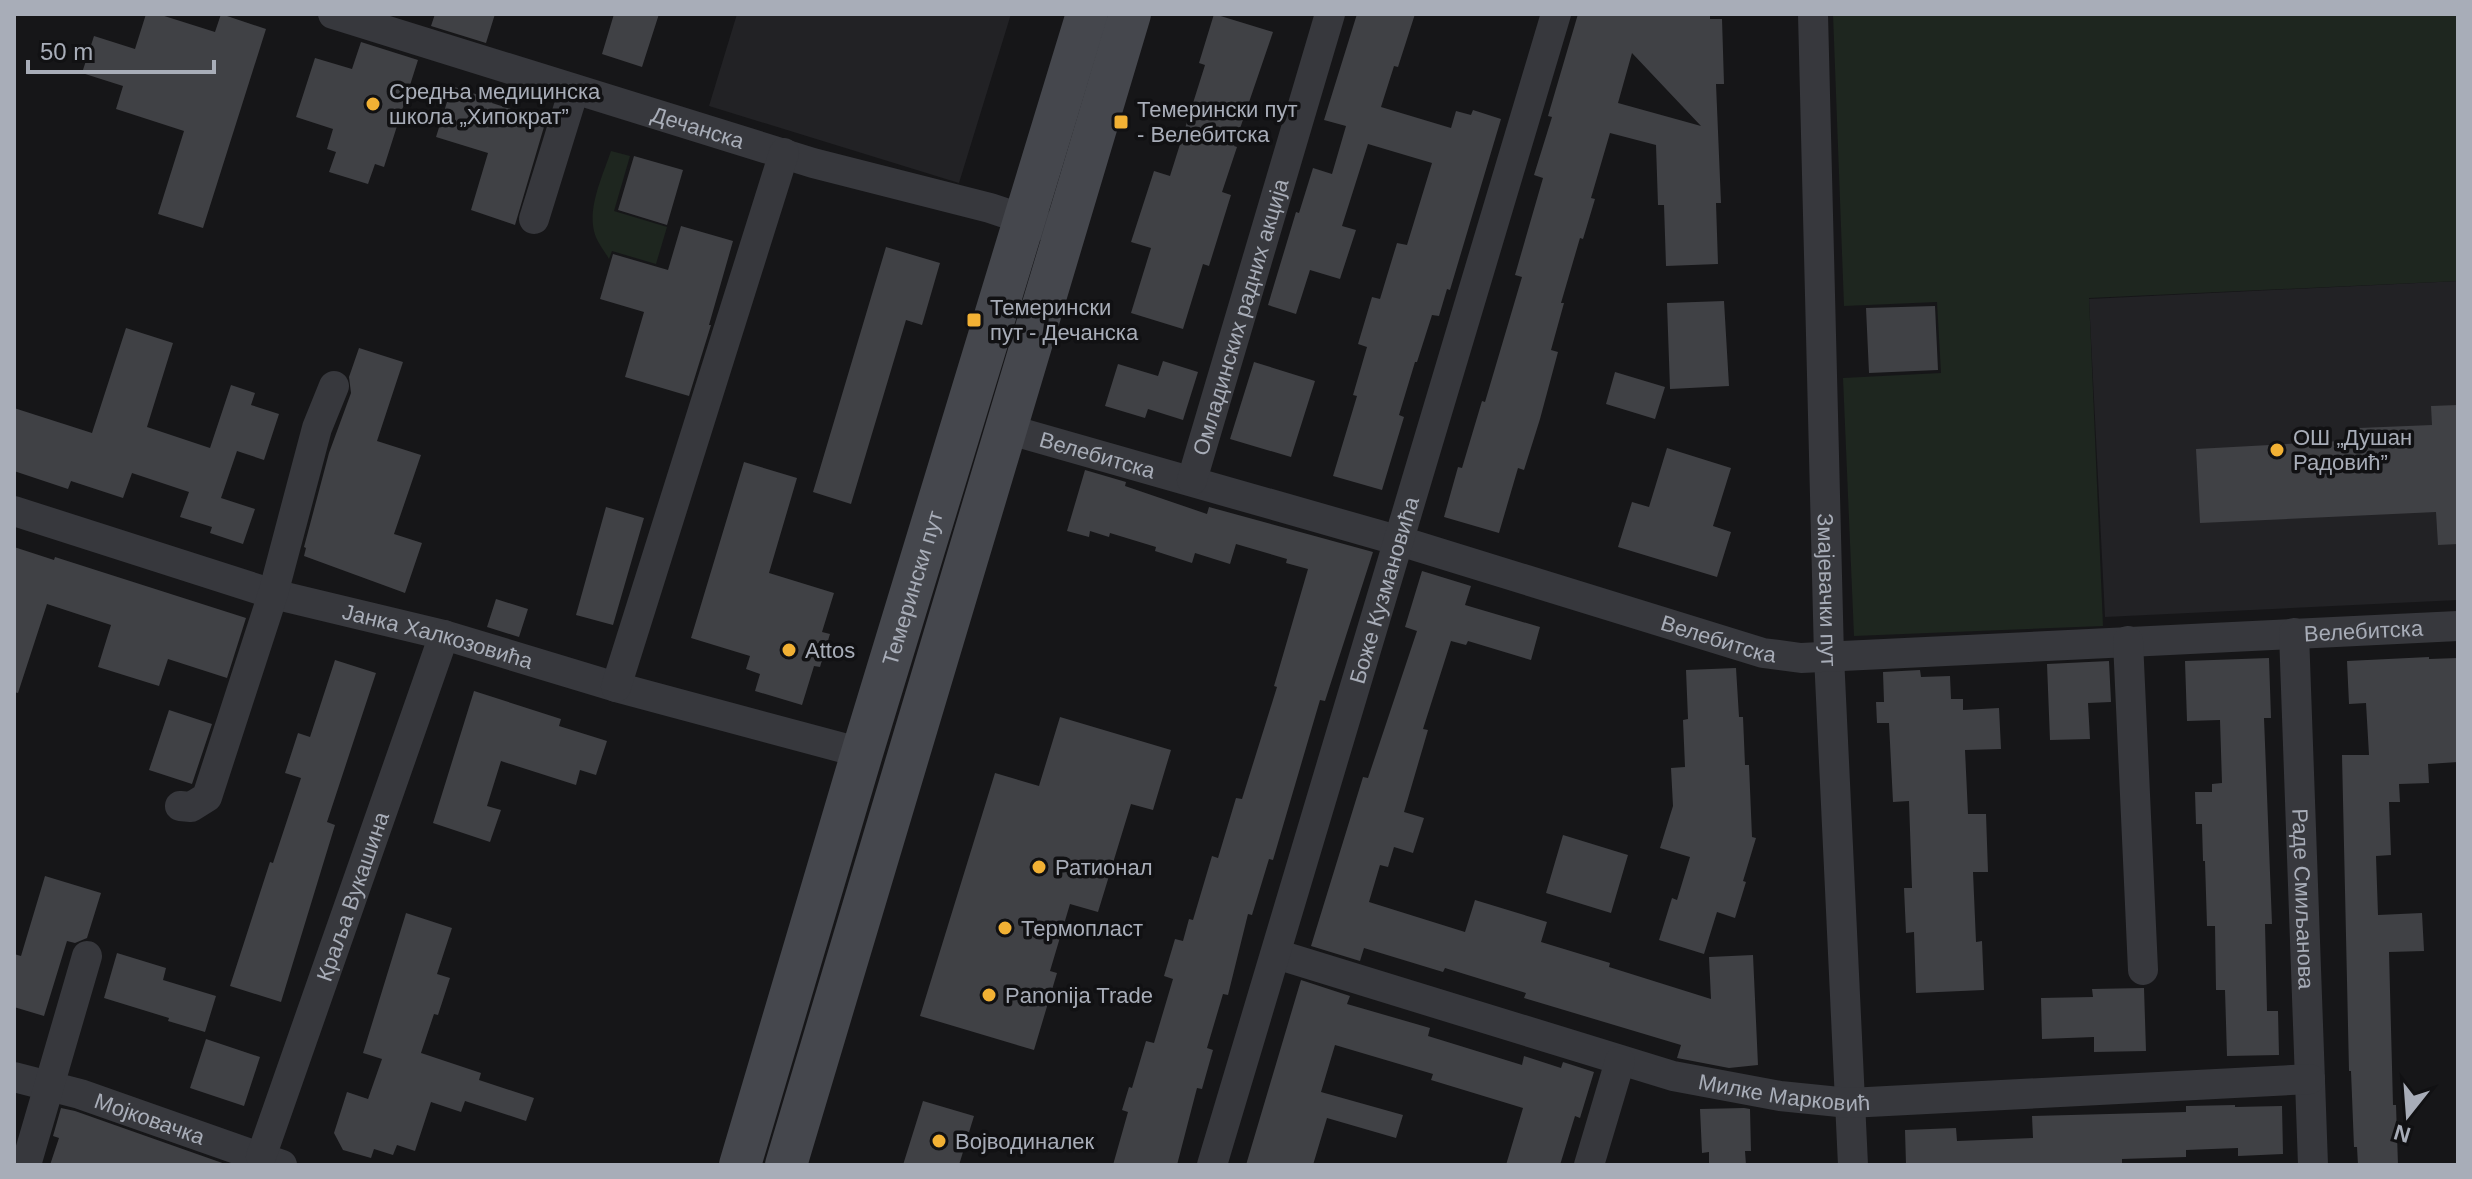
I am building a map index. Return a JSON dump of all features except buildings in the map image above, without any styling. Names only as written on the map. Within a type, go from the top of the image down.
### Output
[{"type":"main road","name":"Темерински пут","points":[[740,1165],[1087,14]]},
{"type":"main road","name":"Темерински пут","points":[[786,1165],[1130,14]]},
{"type":"street","name":"Дечанска","points":[[333,14],[784,153],[1066,233]]},
{"type":"street","name":"Омладинских радних акција","points":[[1192,480],[1330,14]]},
{"type":"street","name":"Боже Кузмановића","points":[[1212,1165],[1556,14]]},
{"type":"street","name":"Змајевачки пут","points":[[1813,14],[1829,656],[1853,1165]]},
{"type":"street","points":[[534,219],[574,90]]},
{"type":"street","points":[[616,687],[784,153]]},
{"type":"street","points":[[180,806],[191,807],[207,797],[273,594],[317,428],[334,386]]},
{"type":"street","name":"Велебитска","points":[[1007,429],[1400,541],[1763,653],[1801,658],[2458,626]]},
{"type":"street","name":"Јанка Халкозовића","points":[[14,511],[273,594],[444,635],[616,687],[862,753]]},
{"type":"street","name":"Раде Смиљанова","points":[[2294,633],[2313,1165]]},
{"type":"street","name":"Краља Вукашина","points":[[272,1161],[444,635]]},
{"type":"street","points":[[2128,641],[2143,970]]},
{"type":"street","name":"Милке Марковић","points":[[1276,954],[1620,1061],[1722,1086],[1849,1103],[2310,1079]]},
{"type":"street","points":[[26,1165],[87,956]]},
{"type":"street","points":[[1589,1165],[1620,1061]]},
{"type":"street","name":"Мојковачка","points":[[14,1077],[48,1085],[272,1161]]},
{"type":"shaded area","points":[[737,14],[1011,14],[959,183],[709,106]]},
{"type":"shaded area","points":[[1833,14],[2458,14],[2458,281],[2089,298],[2103,626],[1854,636],[1843,378],[1941,373],[1937,302],[1844,306]]},
{"type":"shaded area","points":[[611,151],[630,156],[614,211],[667,227],[656,264],[612,251],[609,259],[595,235],[593,211]]},
{"type":"shaded area","name":"ОШ „Душан Радовић”","points":[[2458,281],[2458,600],[2105,617],[2089,299]]},
{"type":"place","name":"Средња медицинска школа „Хипократ”","points":[[373,104]]},
{"type":"place","name":"Темерински пут - Велебитска","points":[[1121,122]]},
{"type":"place","name":"Темерински пут - Дечанска","points":[[974,320]]},
{"type":"place","name":"ОШ „Душан Радовић”","points":[[2277,450]]},
{"type":"place","name":"Attos","points":[[789,650]]},
{"type":"place","name":"Ратионал","points":[[1039,867]]},
{"type":"place","name":"Термопласт","points":[[1005,928]]},
{"type":"place","name":"Panonija Trade","points":[[989,995]]},
{"type":"place","name":"Војводиналек","points":[[939,1141]]}]
